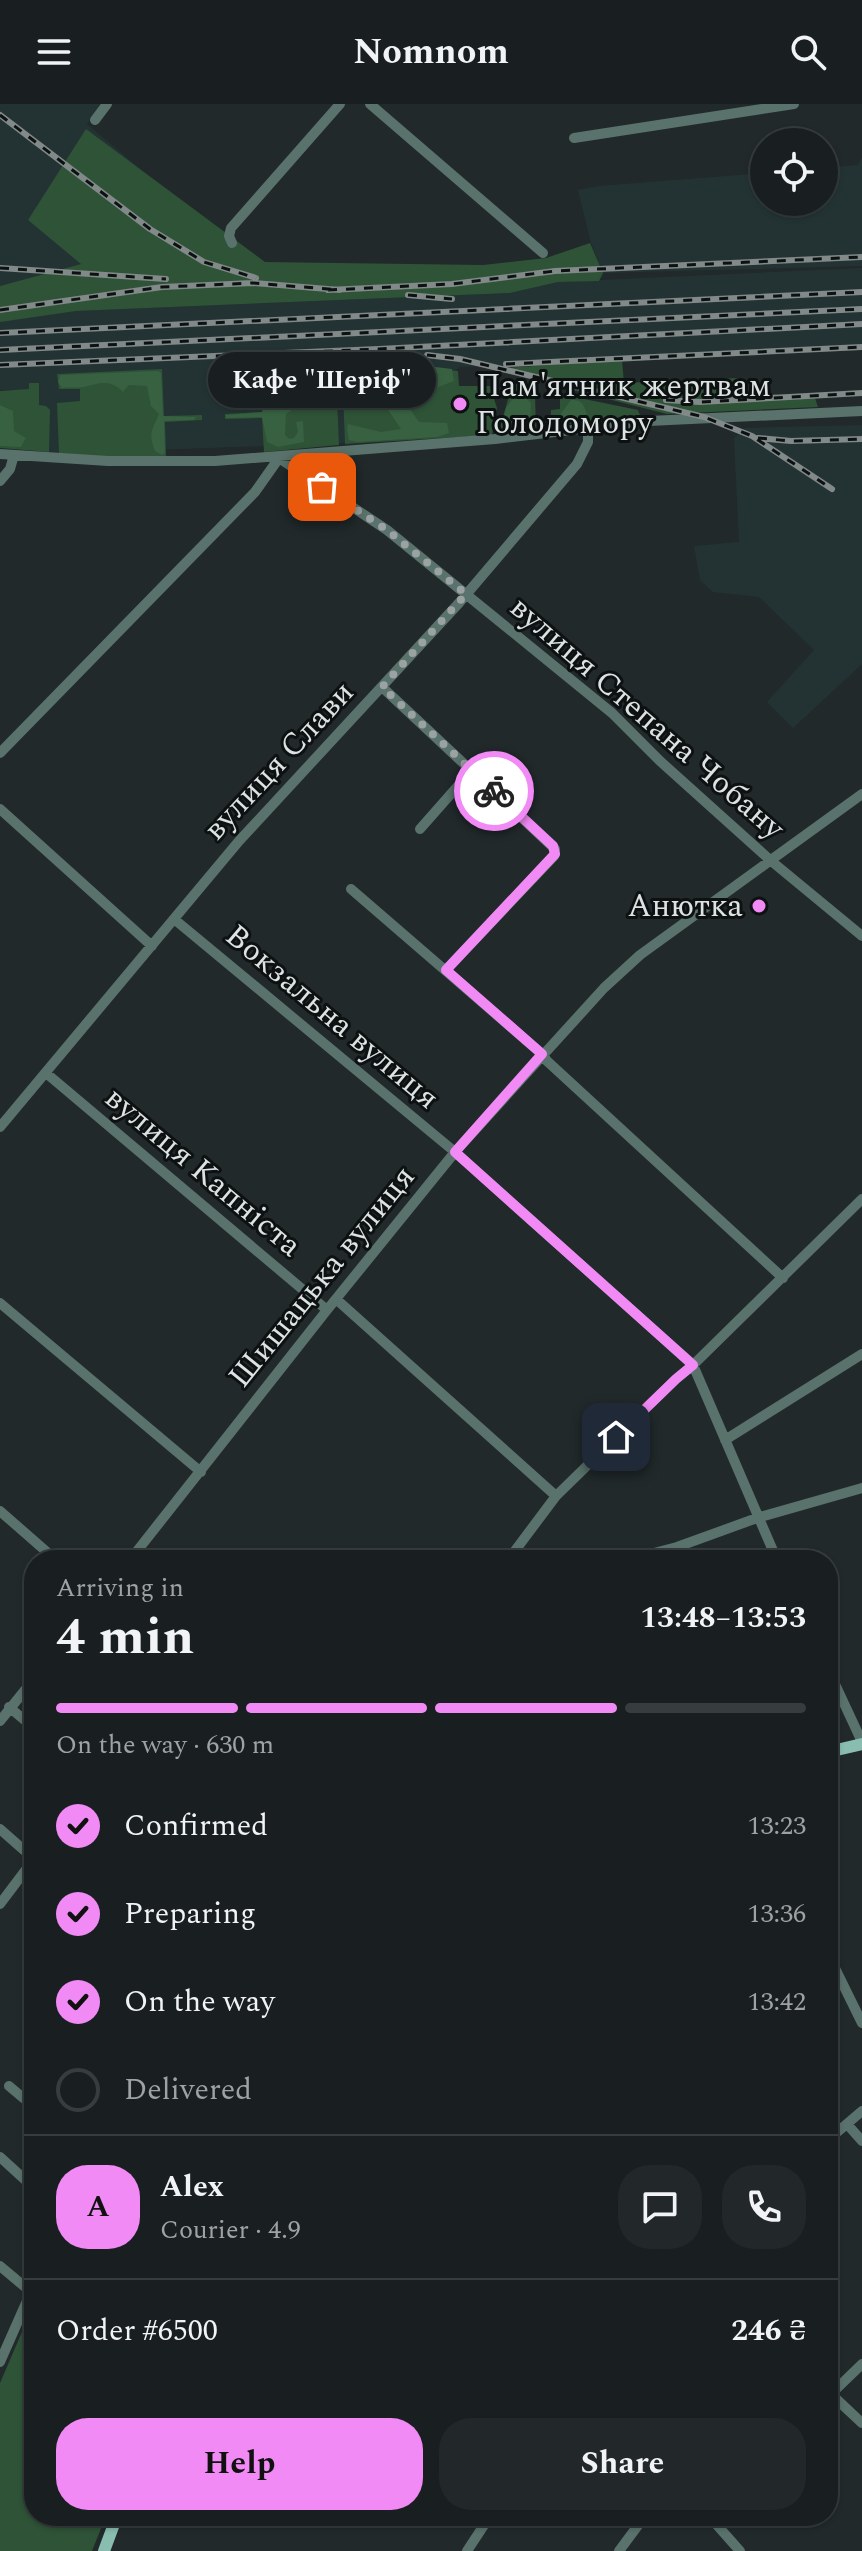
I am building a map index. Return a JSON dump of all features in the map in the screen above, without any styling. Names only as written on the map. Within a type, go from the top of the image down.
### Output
[{"type":"main road","points":[[838,1749],[862,1743]]},
{"type":"main road","points":[[104,2551],[113,2526]]},
{"type":"street","points":[[95,120],[107,104]]},
{"type":"street","points":[[232,243],[229,236],[231,228],[340,104]]},
{"type":"street","points":[[370,104],[543,253]]},
{"type":"street","points":[[574,138],[794,104]]},
{"type":"street","points":[[0,454],[169,463],[279,458],[704,417],[862,411]]},
{"type":"street","name":"вулиця Слави","points":[[0,1127],[239,841],[466,594],[577,464],[588,442],[588,427]]},
{"type":"street","points":[[0,481],[10,469],[14,455]]},
{"type":"street","points":[[0,753],[255,492],[279,458]]},
{"type":"street","name":"вулиця Степана Чобану","points":[[279,458],[387,530],[612,713],[660,761],[770,860],[862,936]]},
{"type":"street","points":[[382,687],[553,846],[555,854],[446,970]]},
{"type":"street","points":[[420,829],[472,770]]},
{"type":"street","name":"Шишацька вулиця","points":[[138,1550],[455,1152],[604,988],[640,955],[862,794]]},
{"type":"street","points":[[0,809],[152,946]]},
{"type":"street","points":[[351,889],[542,1054],[783,1278]]},
{"type":"street","name":"Вокзальна вулиця","points":[[174,919],[455,1152],[693,1365],[772,1550]]},
{"type":"street","name":"вулиця Капніста","points":[[46,1073],[327,1310]]},
{"type":"street","points":[[516,1550],[556,1496],[862,1199]]},
{"type":"street","points":[[336,1299],[556,1496]]},
{"type":"street","points":[[0,1303],[201,1472]]},
{"type":"street","points":[[725,1440],[862,1354]]},
{"type":"street","points":[[665,1550],[757,1518],[862,1488]]},
{"type":"street","points":[[0,1511],[45,1550]]},
{"type":"street","points":[[0,1721],[24,1690]]},
{"type":"street","points":[[838,1691],[862,1743]]},
{"type":"street","points":[[9,1707],[24,1720]]},
{"type":"street","points":[[0,1829],[24,1850]]},
{"type":"street","points":[[0,1904],[24,1872]]},
{"type":"street","points":[[838,1974],[862,2023]]},
{"type":"street","points":[[9,2086],[24,2099]]},
{"type":"street","points":[[838,2132],[862,2111]]},
{"type":"street","points":[[847,2124],[862,2141]]},
{"type":"street","points":[[0,2157],[24,2179]]},
{"type":"street","points":[[0,2266],[24,2282]]},
{"type":"street","points":[[0,2362],[24,2306]]},
{"type":"street","points":[[838,2387],[862,2364]]},
{"type":"street","points":[[838,2401],[862,2423]]},
{"type":"street","points":[[467,2551],[483,2526]]},
{"type":"street","points":[[619,2551],[638,2526]]},
{"type":"street","points":[[718,2526],[740,2551]]},
{"type":"shaded area","points":[[0,104],[100,104],[87,124],[218,235],[81,264],[0,286]]},
{"type":"shaded area","points":[[862,157],[862,266],[603,273],[591,243],[578,190],[750,174],[750,216],[838,216],[838,167],[858,165]]},
{"type":"shaded area","points":[[862,268],[862,350],[460,367],[350,443],[66,453],[35,451],[29,390],[0,390],[0,321],[76,311],[510,293],[558,282]]},
{"type":"shaded area","points":[[862,425],[862,664],[793,728],[767,702],[814,650],[759,597],[713,592],[700,580],[694,546],[739,542],[734,438],[745,428]]},
{"type":"green space","points":[[86,129],[265,262],[483,265],[546,258],[590,243],[603,273],[599,281],[558,282],[510,293],[76,311],[0,322],[0,286],[81,264],[28,220]]},
{"type":"green space","points":[[622,360],[624,383],[738,378],[747,392],[815,398],[818,407],[667,414],[490,369]]},
{"type":"green space","points":[[318,362],[336,376],[339,445],[264,452],[262,418],[225,419],[225,414],[262,412],[260,365]]},
{"type":"green space","points":[[345,363],[402,363],[452,369],[454,381],[415,396],[408,402],[390,398],[380,389],[345,394]]},
{"type":"green space","points":[[342,365],[395,365],[458,371],[459,386],[490,386],[497,408],[492,435],[345,444]]},
{"type":"green space","points":[[319,366],[325,372],[329,385],[286,414],[285,435],[289,439],[294,438],[298,432],[296,422],[303,421],[304,442],[278,447],[267,442],[262,417],[227,418],[225,415],[263,412],[261,370],[263,367]]},
{"type":"green space","points":[[162,369],[164,416],[202,415],[202,420],[165,422],[166,456],[59,453],[57,403],[80,401],[80,389],[59,389],[57,374]]},
{"type":"green space","points":[[161,373],[163,416],[196,417],[194,420],[164,421],[165,453],[162,455],[155,451],[152,440],[159,414],[151,406],[147,386],[129,385],[123,392],[109,384],[62,388],[58,382],[60,375]]},
{"type":"green space","points":[[511,381],[532,388],[535,393],[536,430],[499,434]]},
{"type":"green space","points":[[29,383],[39,383],[39,405],[50,410],[49,452],[0,448],[0,391],[29,389]]},
{"type":"green space","points":[[560,394],[638,410],[640,415],[550,426],[551,410],[560,409]]},
{"type":"green space","points":[[513,398],[527,399],[531,403],[530,422],[523,424],[503,420]]},
{"type":"green space","points":[[571,400],[583,405],[587,414],[583,418],[568,421],[560,415]]},
{"type":"green space","points":[[0,405],[13,411],[14,431],[26,438],[21,447],[0,446]]},
{"type":"green space","points":[[392,407],[410,409],[419,422],[447,423],[449,433],[437,437],[349,440],[348,424],[381,432],[401,429],[388,410]]},
{"type":"green space","points":[[328,459],[335,464],[334,484],[310,470],[312,460]]},
{"type":"green space","points":[[24,2327],[24,2526],[102,2526],[92,2551],[0,2551],[0,2383]]},
{"type":"railway","points":[[0,115],[150,229],[204,262],[256,278]]},
{"type":"railway","points":[[328,290],[452,284],[555,271],[862,257]]},
{"type":"railway","points":[[0,268],[166,279]]},
{"type":"railway","points":[[0,310],[162,287],[253,283],[340,290]]},
{"type":"railway","points":[[0,333],[862,292]]},
{"type":"railway","points":[[408,295],[452,299]]},
{"type":"railway","points":[[0,350],[862,309]]},
{"type":"railway","points":[[0,365],[862,324]]},
{"type":"railway","points":[[506,364],[862,347]]},
{"type":"railway","points":[[427,355],[460,359],[704,417],[752,436],[832,489]]},
{"type":"railway","points":[[666,400],[700,402],[862,393]]},
{"type":"railway","points":[[758,438],[791,441],[862,439]]},
{"type":"way so far","points":[[322,487],[387,530],[466,594],[382,687],[494,791]]},
{"type":"place","name":"Пам'ятник жертвам Голодомору","points":[[460,404]]},
{"type":"place","name":"Кафе \"Шеріф\"","points":[[322,487]]},
{"type":"place","name":"Анютка","points":[[759,906]]},
{"type":"route","points":[[494,791],[553,846],[555,854],[446,970],[542,1054],[455,1152],[693,1365],[616,1437]]}]
